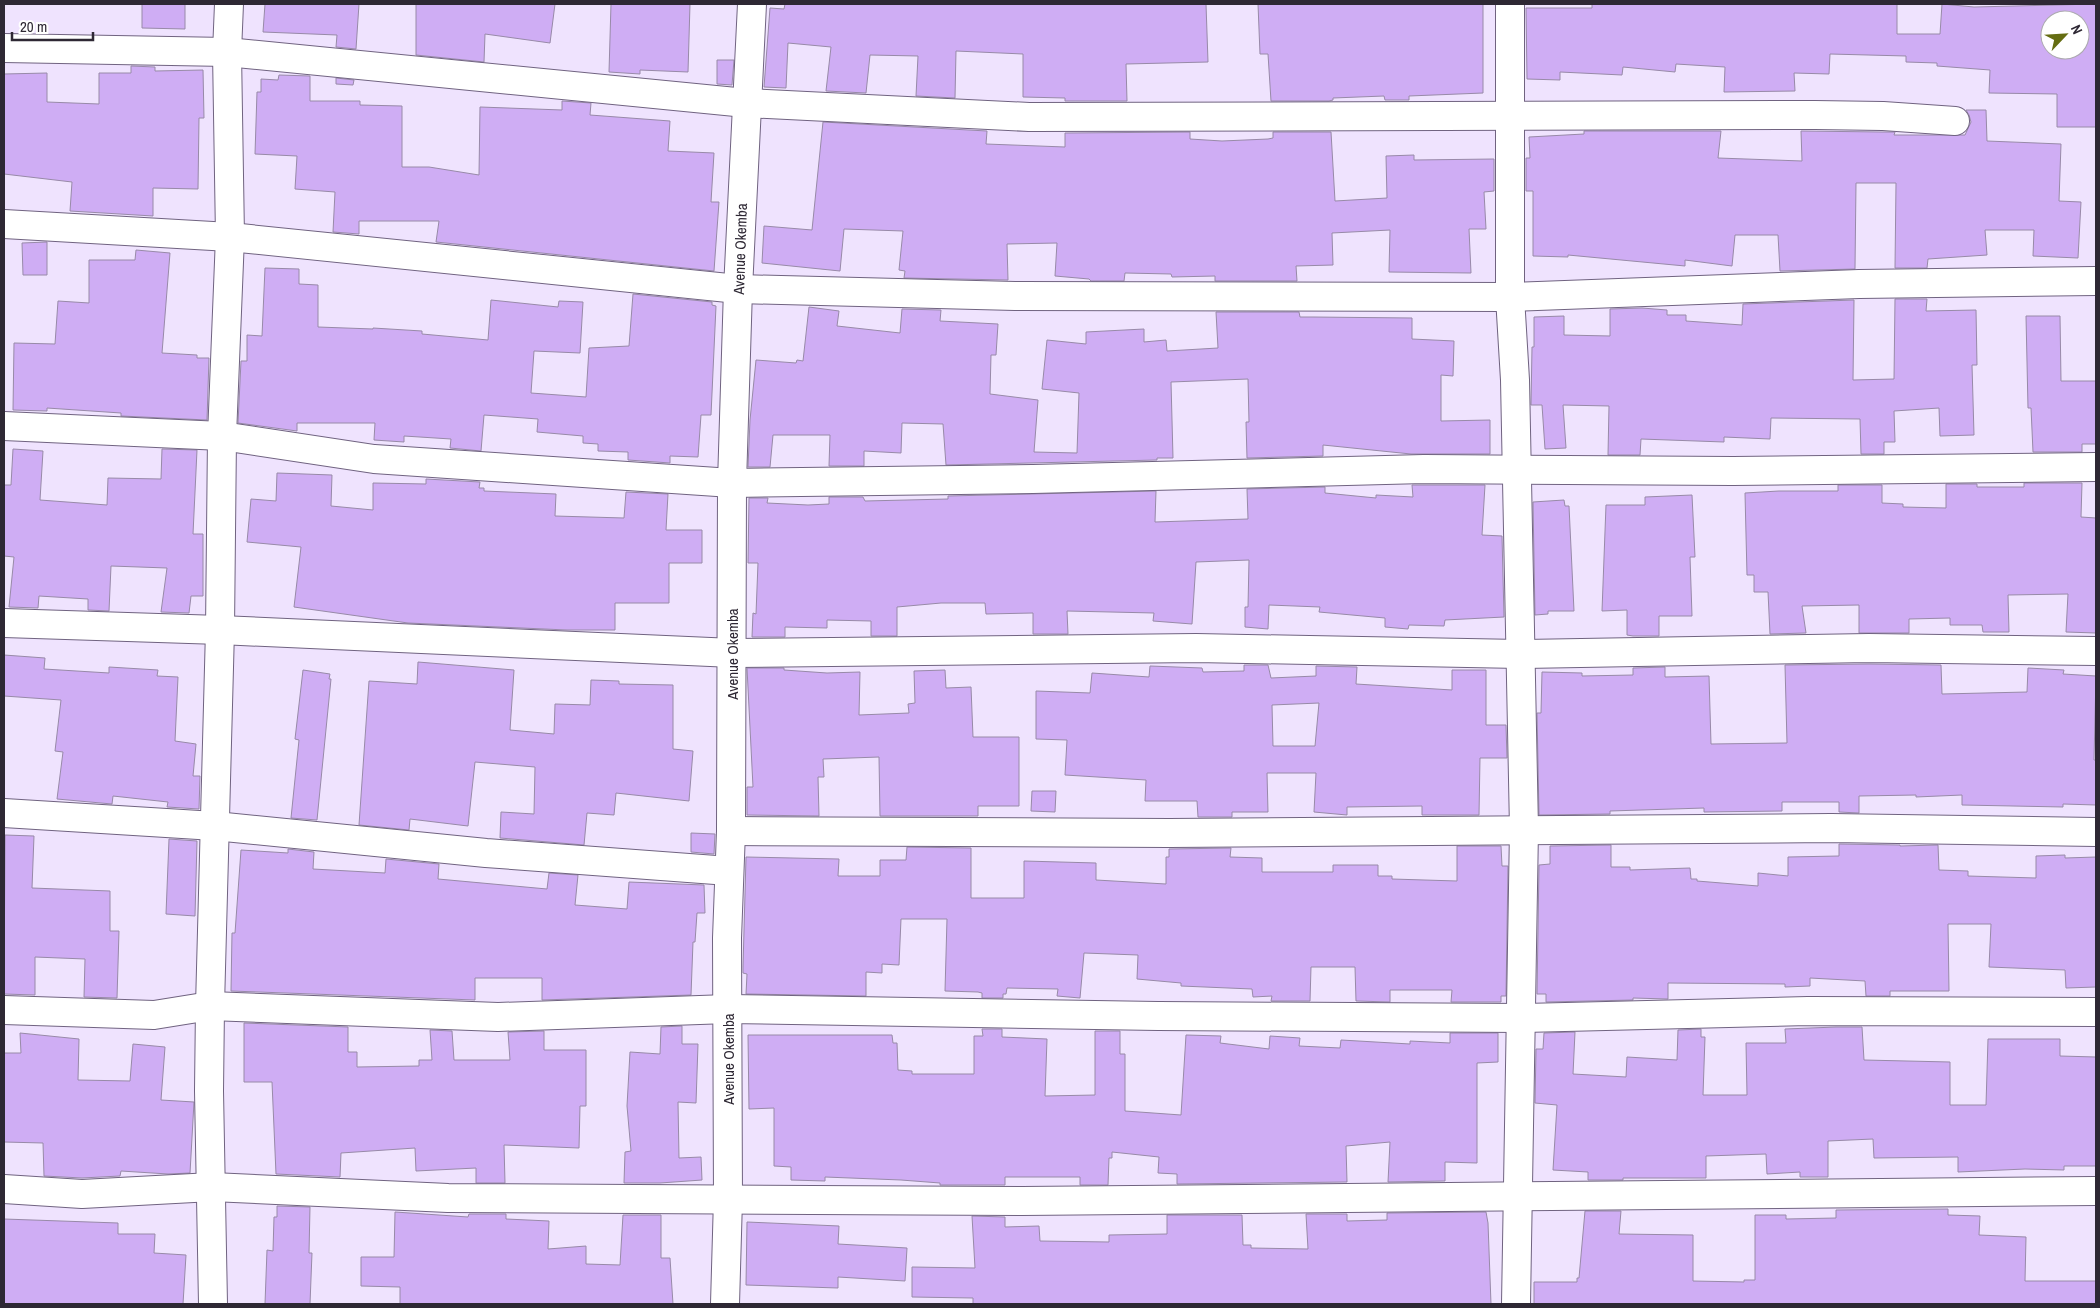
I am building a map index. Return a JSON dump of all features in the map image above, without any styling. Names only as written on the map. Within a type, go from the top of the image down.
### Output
[{"type":"street","points":[[213,1304],[209,1091],[220,630],[222,436],[230,237],[228,4]]},
{"type":"street","name":"Avenue Okemba","points":[[726,1304],[728,1199],[727,938],[731,830],[733,653],[732,483],[738,289],[752,4]]},
{"type":"street","points":[[1510,4],[1510,297],[1517,470],[1524,829],[1516,1304]]},
{"type":"street","points":[[4,48],[227,52],[746,103],[1029,117],[1815,115],[1955,121]]},
{"type":"street","points":[[4,224],[230,237],[738,289],[1015,296],[1510,297],[1859,284],[2096,281]]},
{"type":"street","points":[[4,426],[222,436],[374,459],[732,483],[1033,479],[1424,469],[1733,471],[2096,467]]},
{"type":"street","points":[[4,623],[220,630],[733,653],[1196,648],[1520,654],[1869,648],[2096,651]]},
{"type":"street","points":[[4,812],[215,826],[486,853],[729,871]]},
{"type":"street","points":[[731,830],[1169,833],[1831,828],[2096,832]]},
{"type":"street","points":[[4,1010],[154,1015],[210,1006],[498,1017],[728,1009],[1158,1016],[1522,1018],[1808,1011],[2096,1012]]},
{"type":"street","points":[[4,1190],[82,1194],[212,1187],[448,1198],[1032,1201],[2096,1190]]},
{"type":"building","points":[[142,4],[185,4],[185,29],[142,28]]},
{"type":"building","points":[[265,4],[359,4],[356,49],[336,47],[337,35],[263,32]]},
{"type":"building","points":[[416,4],[555,4],[550,43],[485,34],[484,62],[416,55]]},
{"type":"building","points":[[611,4],[690,4],[688,72],[640,70],[640,74],[609,72]]},
{"type":"building","points":[[785,4],[1206,4],[1208,62],[1126,64],[1127,101],[1065,101],[1065,98],[1023,97],[1023,54],[956,51],[955,98],[916,96],[918,56],[870,55],[866,93],[826,91],[831,47],[788,43],[786,88],[764,87],[770,8],[784,9]]},
{"type":"building","points":[[1258,4],[1483,4],[1483,93],[1409,96],[1409,100],[1385,100],[1384,96],[1333,98],[1333,100],[1329,101],[1271,101],[1268,54],[1260,54]]},
{"type":"building","points":[[1592,4],[1897,4],[1897,34],[1940,34],[1942,4],[1974,7],[2096,4],[2096,127],[2057,127],[2057,94],[1989,93],[1990,70],[1937,66],[1937,63],[1906,62],[1906,56],[1830,54],[1829,74],[1794,73],[1795,91],[1724,92],[1725,67],[1676,64],[1675,72],[1623,67],[1622,75],[1560,72],[1560,80],[1527,79],[1526,8],[1592,8]]},
{"type":"building","points":[[717,60],[734,60],[732,85],[717,84]]},
{"type":"building","points":[[131,66],[155,67],[155,71],[203,70],[204,118],[199,118],[198,189],[153,188],[153,216],[70,211],[72,182],[4,174],[4,74],[47,73],[47,102],[99,104],[99,73],[131,73]]},
{"type":"building","points":[[279,75],[310,76],[310,101],[360,101],[360,105],[402,106],[402,167],[429,167],[479,175],[480,107],[562,110],[562,101],[591,103],[590,115],[670,121],[668,151],[714,153],[711,202],[719,202],[714,271],[436,242],[439,221],[359,221],[359,234],[333,232],[335,192],[295,189],[297,156],[255,154],[257,92],[261,92],[261,79],[278,80]]},
{"type":"building","points":[[336,78],[354,80],[353,85],[336,84]]},
{"type":"building","points":[[1966,110],[1986,110],[1987,141],[2061,144],[2059,201],[2081,202],[2078,258],[2033,256],[2034,230],[1985,230],[1987,255],[1928,259],[1927,268],[1895,268],[1896,183],[1856,183],[1855,269],[1780,271],[1778,235],[1735,235],[1732,266],[1685,260],[1685,266],[1568,255],[1568,257],[1533,256],[1533,191],[1526,191],[1526,158],[1530,158],[1529,137],[1584,134],[1584,131],[1721,131],[1718,158],[1802,161],[1801,131],[1895,132],[1894,135],[1965,135],[1971,122]]},
{"type":"building","points":[[823,122],[987,131],[986,144],[1065,147],[1065,133],[1190,132],[1190,139],[1222,141],[1268,139],[1273,138],[1273,132],[1331,132],[1335,201],[1387,198],[1386,156],[1414,155],[1414,160],[1494,159],[1494,191],[1484,192],[1486,229],[1469,229],[1471,273],[1389,272],[1390,230],[1332,233],[1333,265],[1296,266],[1297,281],[1215,281],[1215,276],[1172,277],[1171,274],[1125,273],[1124,281],[1091,281],[1089,279],[1055,276],[1057,243],[1007,244],[1008,280],[904,278],[905,271],[899,270],[903,231],[844,229],[840,271],[762,263],[764,226],[812,230]]},
{"type":"building","points":[[47,242],[47,275],[23,275],[22,243]]},
{"type":"building","points":[[136,250],[170,253],[162,353],[197,355],[197,358],[209,358],[207,420],[121,416],[121,413],[47,408],[47,411],[13,410],[14,343],[55,344],[58,301],[89,303],[89,260],[135,260]]},
{"type":"building","points":[[265,268],[299,269],[299,284],[318,285],[318,327],[422,331],[422,334],[488,340],[491,300],[558,307],[559,301],[583,302],[580,353],[534,351],[531,393],[586,397],[589,348],[629,346],[633,294],[712,302],[712,305],[716,306],[711,415],[701,415],[698,457],[670,456],[670,463],[628,460],[628,452],[598,451],[598,444],[583,443],[583,436],[537,432],[538,419],[484,415],[481,451],[450,448],[451,439],[404,436],[404,442],[374,440],[375,423],[297,423],[297,431],[238,423],[241,361],[247,361],[247,335],[262,336]]},
{"type":"building","points":[[1895,299],[1927,299],[1926,311],[1976,310],[1977,365],[1972,365],[1974,435],[1940,436],[1939,408],[1894,411],[1895,442],[1884,442],[1884,454],[1861,454],[1860,419],[1771,418],[1770,439],[1724,437],[1724,442],[1641,439],[1640,455],[1608,455],[1609,406],[1563,405],[1566,448],[1545,449],[1542,405],[1531,405],[1534,317],[1564,316],[1564,335],[1610,336],[1610,309],[1642,308],[1667,310],[1667,315],[1686,315],[1686,321],[1742,325],[1743,304],[1854,300],[1853,380],[1894,379]]},
{"type":"building","points":[[809,307],[839,311],[837,326],[900,333],[902,309],[941,310],[940,321],[998,324],[996,355],[991,355],[990,394],[1038,400],[1034,452],[1077,453],[1079,393],[1042,389],[1047,340],[1086,344],[1086,332],[1144,329],[1144,342],[1166,340],[1167,351],[1218,348],[1216,312],[1299,312],[1300,317],[1412,318],[1412,339],[1454,341],[1453,376],[1441,375],[1441,421],[1490,420],[1490,454],[1411,454],[1323,445],[1323,456],[1247,458],[1246,422],[1249,422],[1248,379],[1171,382],[1173,458],[1157,458],[1157,460],[946,465],[943,424],[902,423],[901,453],[864,451],[864,466],[829,466],[830,435],[773,435],[770,467],[748,467],[750,420],[756,360],[796,363],[797,360],[803,361]]},
{"type":"building","points":[[2026,316],[2060,316],[2061,381],[2096,381],[2096,444],[2082,444],[2082,452],[2033,452],[2031,408],[2028,408]]},
{"type":"building","points":[[13,449],[43,451],[40,500],[107,505],[108,478],[161,479],[162,449],[197,450],[193,534],[203,534],[203,596],[191,596],[189,613],[161,612],[167,568],[111,566],[109,611],[88,610],[88,599],[39,596],[38,608],[9,607],[14,557],[4,556],[4,485],[11,485]]},
{"type":"building","points":[[277,473],[332,475],[331,506],[373,510],[373,483],[426,484],[426,479],[480,482],[479,488],[484,488],[484,491],[556,494],[555,516],[624,518],[626,492],[668,494],[666,530],[702,530],[702,563],[669,563],[669,603],[615,603],[615,630],[567,630],[408,623],[294,607],[301,547],[247,542],[251,499],[276,501]]},
{"type":"building","points":[[2024,483],[2082,483],[2081,517],[2096,518],[2096,633],[2066,632],[2068,594],[2008,595],[2009,632],[1983,632],[1982,625],[1950,625],[1950,618],[1909,619],[1909,633],[1859,633],[1859,605],[1802,606],[1806,633],[1770,634],[1768,592],[1754,592],[1754,575],[1747,575],[1745,493],[1838,491],[1838,485],[1882,485],[1882,503],[1903,504],[1903,507],[1946,508],[1946,484],[1977,484],[1977,487],[2024,487]]},
{"type":"building","points":[[1412,485],[1485,485],[1482,535],[1502,536],[1504,617],[1445,620],[1444,626],[1409,625],[1408,629],[1385,627],[1385,618],[1319,612],[1320,607],[1269,605],[1268,629],[1245,627],[1245,607],[1248,607],[1249,560],[1196,562],[1192,624],[1153,621],[1154,613],[1067,611],[1068,634],[1033,634],[1033,613],[986,614],[985,603],[941,603],[897,607],[897,636],[871,636],[871,621],[827,620],[827,628],[785,627],[785,637],[752,637],[753,613],[756,614],[758,563],[748,563],[749,498],[768,498],[767,503],[808,505],[829,504],[829,497],[863,497],[865,501],[948,499],[948,496],[1156,491],[1155,522],[1248,519],[1247,489],[1325,487],[1325,493],[1376,498],[1376,495],[1413,497]]},
{"type":"building","points":[[1692,495],[1695,557],[1690,557],[1692,616],[1659,616],[1659,636],[1627,635],[1627,610],[1602,611],[1606,505],[1645,505],[1645,497]]},
{"type":"building","points":[[1564,500],[1565,506],[1569,506],[1574,611],[1548,611],[1548,614],[1535,615],[1533,502]]},
{"type":"building","points":[[4,655],[45,658],[44,669],[109,673],[109,667],[158,670],[157,676],[178,677],[175,741],[196,744],[193,776],[200,776],[199,809],[167,807],[168,802],[113,796],[112,804],[57,799],[63,752],[55,751],[61,700],[4,696]]},
{"type":"building","points":[[418,662],[514,670],[510,730],[554,734],[555,704],[590,705],[591,680],[619,681],[619,684],[673,685],[673,749],[693,751],[689,801],[616,793],[614,815],[587,813],[584,845],[500,838],[501,812],[534,814],[535,767],[475,762],[468,826],[410,819],[409,830],[359,825],[369,681],[417,684]]},
{"type":"building","points":[[1244,665],[1268,665],[1271,678],[1316,676],[1316,666],[1357,667],[1356,684],[1452,690],[1452,670],[1486,670],[1486,725],[1506,725],[1507,758],[1480,758],[1479,815],[1422,815],[1422,806],[1347,807],[1347,815],[1314,812],[1316,773],[1267,773],[1268,812],[1232,812],[1232,817],[1198,817],[1197,801],[1145,801],[1146,780],[1065,775],[1067,740],[1036,739],[1036,691],[1090,693],[1092,673],[1149,677],[1150,666],[1202,668],[1203,672],[1244,671]],"holes":[[[1319,703],[1315,746],[1273,746],[1272,705]]]},
{"type":"building","points":[[1785,665],[1941,665],[1942,694],[2027,692],[2028,668],[2064,670],[2063,674],[2096,676],[2094,760],[2096,760],[2096,805],[2063,804],[2063,807],[1962,805],[1962,795],[1916,797],[1916,795],[1859,796],[1859,813],[1839,812],[1839,802],[1782,802],[1782,811],[1704,812],[1704,808],[1610,811],[1610,814],[1539,815],[1537,713],[1541,713],[1542,672],[1582,673],[1582,676],[1633,675],[1633,668],[1665,667],[1665,677],[1709,676],[1711,744],[1787,743]]},
{"type":"building","points":[[747,668],[784,668],[784,670],[827,673],[860,672],[859,715],[909,713],[908,704],[915,703],[914,671],[945,670],[946,688],[971,687],[973,737],[1019,737],[1019,806],[978,806],[978,816],[880,816],[879,757],[823,759],[824,777],[818,777],[819,816],[747,815],[747,787],[753,787]]},
{"type":"building","points":[[303,670],[330,674],[329,679],[331,679],[317,820],[291,818],[299,740],[295,739]]},
{"type":"building","points":[[1032,791],[1056,791],[1055,812],[1031,811]]},
{"type":"building","points":[[691,833],[715,834],[714,854],[691,852]]},
{"type":"building","points":[[5,835],[34,836],[32,888],[110,891],[110,931],[119,931],[117,998],[84,997],[85,959],[35,957],[35,995],[4,994]]},
{"type":"building","points":[[169,839],[197,841],[195,916],[166,914]]},
{"type":"building","points":[[1839,844],[1938,845],[1939,870],[1968,871],[1968,876],[2036,878],[2036,856],[2065,855],[2065,858],[2096,857],[2096,987],[2066,988],[2065,970],[1989,967],[1991,924],[1948,924],[1949,991],[1890,991],[1890,996],[1866,996],[1865,981],[1810,978],[1810,986],[1785,987],[1785,984],[1668,983],[1668,999],[1633,998],[1633,1000],[1546,1002],[1546,994],[1537,994],[1539,865],[1550,864],[1550,846],[1611,845],[1611,867],[1630,867],[1630,870],[1690,868],[1691,879],[1697,879],[1697,881],[1758,886],[1758,873],[1788,876],[1788,857],[1839,856]]},
{"type":"building","points":[[1457,846],[1501,846],[1502,866],[1508,866],[1506,996],[1501,996],[1501,1002],[1451,1002],[1452,990],[1390,990],[1390,1002],[1356,1001],[1355,967],[1311,967],[1310,1001],[1271,1001],[1272,996],[1253,997],[1252,989],[1181,986],[1181,983],[1137,979],[1138,955],[1084,953],[1080,998],[1057,996],[1058,989],[1007,988],[1003,998],[982,998],[982,993],[978,992],[945,991],[947,919],[901,919],[899,965],[882,964],[882,973],[866,972],[866,996],[746,994],[747,974],[743,973],[743,967],[746,857],[839,859],[838,876],[880,876],[880,860],[906,860],[907,847],[971,848],[971,898],[1024,898],[1024,861],[1096,863],[1096,880],[1166,884],[1166,857],[1169,857],[1169,849],[1231,848],[1230,857],[1262,858],[1262,872],[1333,872],[1333,865],[1378,865],[1378,876],[1392,876],[1392,879],[1457,881]]},
{"type":"building","points":[[288,849],[314,852],[313,869],[385,873],[386,859],[439,864],[438,879],[547,889],[549,873],[578,875],[575,905],[627,909],[629,882],[704,885],[705,913],[697,913],[695,942],[693,942],[691,995],[542,1000],[542,978],[475,978],[475,1000],[231,991],[232,933],[235,933],[241,850],[288,853]]},
{"type":"building","points":[[244,1023],[348,1027],[348,1052],[357,1052],[357,1067],[419,1066],[419,1060],[432,1060],[430,1030],[452,1031],[454,1060],[510,1060],[508,1032],[544,1031],[544,1050],[586,1050],[586,1106],[580,1106],[579,1148],[504,1145],[505,1183],[476,1183],[476,1168],[416,1171],[415,1148],[341,1153],[340,1177],[276,1174],[272,1082],[244,1082]]},
{"type":"building","points":[[682,1026],[682,1044],[698,1044],[696,1103],[678,1102],[679,1158],[701,1157],[702,1180],[624,1183],[625,1152],[631,1151],[627,1106],[630,1052],[660,1054],[661,1027]]},
{"type":"building","points":[[1862,1027],[1864,1060],[1950,1062],[1950,1105],[1986,1105],[1988,1039],[2060,1039],[2060,1056],[2096,1057],[2096,1166],[2064,1166],[2064,1170],[2025,1169],[1958,1172],[1958,1157],[1874,1158],[1873,1139],[1828,1141],[1828,1177],[1800,1177],[1800,1172],[1767,1174],[1766,1154],[1706,1156],[1706,1178],[1588,1180],[1588,1172],[1553,1170],[1557,1105],[1535,1103],[1536,1049],[1543,1049],[1544,1033],[1575,1032],[1573,1074],[1626,1077],[1627,1057],[1677,1060],[1678,1030],[1701,1029],[1701,1037],[1705,1037],[1703,1095],[1747,1095],[1746,1043],[1786,1043],[1785,1029]]},
{"type":"building","points":[[982,1029],[1002,1029],[1002,1037],[1047,1039],[1045,1096],[1095,1095],[1095,1031],[1120,1031],[1120,1054],[1125,1054],[1125,1111],[1181,1115],[1186,1035],[1221,1036],[1220,1043],[1269,1049],[1270,1036],[1300,1038],[1299,1046],[1340,1048],[1341,1040],[1410,1044],[1410,1041],[1450,1043],[1450,1033],[1498,1033],[1498,1062],[1477,1063],[1477,1163],[1445,1162],[1445,1181],[1388,1182],[1390,1142],[1346,1146],[1347,1182],[1177,1184],[1177,1174],[1158,1173],[1159,1157],[1112,1152],[1112,1158],[1109,1158],[1108,1185],[1080,1185],[1080,1177],[1005,1177],[1005,1185],[940,1185],[940,1183],[901,1180],[825,1177],[825,1181],[791,1180],[791,1167],[774,1166],[774,1108],[749,1109],[748,1035],[892,1035],[893,1043],[897,1043],[898,1070],[912,1071],[912,1074],[974,1074],[974,1036],[983,1036]]},
{"type":"building","points":[[20,1033],[79,1039],[78,1080],[130,1081],[133,1044],[165,1047],[161,1100],[194,1102],[190,1173],[168,1174],[121,1171],[120,1176],[82,1178],[44,1176],[43,1143],[4,1142],[4,1053],[21,1053]]},
{"type":"building","points":[[277,1206],[310,1207],[309,1253],[312,1253],[310,1304],[265,1304],[267,1250],[273,1251],[274,1217],[277,1217]]},
{"type":"building","points":[[1948,1209],[1948,1215],[1980,1216],[1979,1235],[2026,1237],[2025,1281],[2096,1281],[2096,1304],[1534,1304],[1534,1282],[1577,1282],[1577,1278],[1579,1278],[1585,1211],[1621,1211],[1619,1234],[1693,1235],[1693,1281],[1744,1282],[1744,1280],[1755,1280],[1755,1215],[1786,1215],[1786,1219],[1836,1218],[1836,1210]]},
{"type":"building","points":[[395,1212],[468,1217],[469,1214],[506,1214],[506,1219],[549,1221],[548,1249],[586,1246],[586,1264],[620,1265],[623,1215],[661,1215],[661,1258],[670,1258],[673,1304],[400,1304],[400,1287],[361,1286],[361,1257],[394,1257]]},
{"type":"building","points":[[1486,1212],[1491,1304],[973,1304],[973,1298],[912,1297],[912,1267],[975,1268],[972,1216],[1005,1217],[1005,1227],[1039,1226],[1040,1241],[1109,1242],[1109,1235],[1167,1234],[1167,1215],[1242,1215],[1243,1245],[1251,1245],[1251,1248],[1308,1249],[1306,1214],[1347,1214],[1347,1221],[1387,1220],[1387,1213]]},
{"type":"building","points":[[4,1219],[118,1223],[118,1234],[155,1234],[154,1253],[186,1255],[183,1304],[4,1304]]},
{"type":"building","points":[[747,1222],[839,1226],[838,1244],[907,1248],[905,1281],[838,1277],[838,1288],[746,1285]]}]
